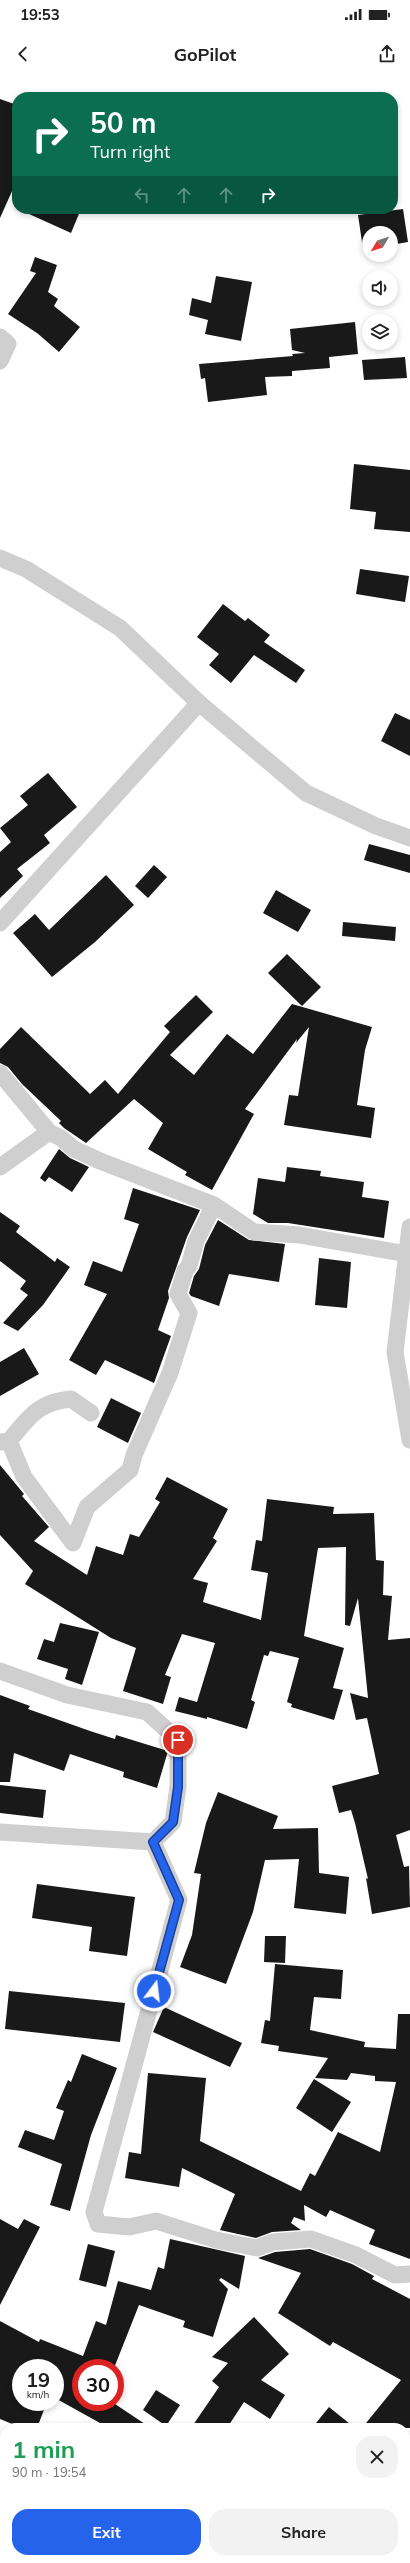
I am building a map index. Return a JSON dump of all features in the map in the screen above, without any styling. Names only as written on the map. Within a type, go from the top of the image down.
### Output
[{"type":"street","points":[[0,337],[8,344],[0,361]]},
{"type":"street","points":[[0,558],[26,569],[120,628],[199,703],[306,793],[376,826],[410,838]]},
{"type":"street","points":[[0,923],[199,703]]},
{"type":"street","points":[[0,1073],[49,1132],[61,1138],[74,1149],[100,1162],[214,1205],[254,1232],[287,1234],[407,1254]]},
{"type":"street","points":[[0,1167],[49,1132]]},
{"type":"street","points":[[91,1413],[71,1399],[55,1400],[35,1410],[4,1441],[24,1477],[73,1543],[87,1507],[132,1466],[134,1455],[170,1373],[189,1313],[178,1294],[185,1271],[189,1266],[196,1241],[214,1205]]},
{"type":"street","points":[[410,1227],[395,1352],[410,1440]]},
{"type":"street","points":[[0,1671],[67,1695],[147,1712],[178,1740],[178,1787],[173,1822],[153,1842],[0,1832]]},
{"type":"street","points":[[153,1842],[179,1900],[94,2212],[98,2224],[130,2227],[156,2221],[216,2240],[257,2248],[273,2242],[311,2239],[356,2255],[395,2275],[410,2274]]},
{"type":"building","points":[[0,99],[12,103],[12,191],[0,218]]},
{"type":"building","points":[[403,209],[408,242],[398,244],[398,226],[362,226],[362,242],[358,215],[398,214],[398,210]]},
{"type":"building","points":[[29,214],[79,214],[71,233]]},
{"type":"building","points":[[35,257],[57,265],[48,292],[58,299],[54,306],[80,327],[59,352],[37,333],[8,314],[36,273],[30,271]]},
{"type":"building","points":[[216,276],[252,282],[241,341],[205,334],[208,320],[189,315],[192,298],[211,303]]},
{"type":"building","points":[[355,322],[358,354],[329,357],[330,368],[292,371],[292,376],[265,377],[267,395],[208,402],[205,378],[201,379],[199,364],[293,356],[292,354],[305,353],[292,350],[290,329]]},
{"type":"building","points":[[405,357],[407,378],[364,380],[362,360]]},
{"type":"building","points":[[354,464],[410,470],[410,532],[374,529],[376,512],[350,509]]},
{"type":"building","points":[[360,569],[409,576],[405,602],[356,594]]},
{"type":"building","points":[[223,604],[245,621],[248,618],[270,635],[264,642],[305,670],[296,683],[254,655],[231,683],[209,665],[219,654],[197,637]]},
{"type":"building","points":[[395,713],[410,720],[410,756],[381,741]]},
{"type":"building","points":[[48,773],[77,807],[44,835],[50,843],[17,869],[23,876],[0,898],[0,852],[11,842],[0,828],[28,805],[20,796]]},
{"type":"building","points":[[369,844],[410,855],[410,873],[364,860]]},
{"type":"building","points":[[154,865],[167,877],[148,898],[135,886]]},
{"type":"building","points":[[106,875],[134,905],[95,942],[52,977],[13,933],[35,914],[49,930]]},
{"type":"building","points":[[276,890],[311,910],[298,932],[263,913]]},
{"type":"building","points":[[343,922],[396,927],[395,941],[342,936]]},
{"type":"building","points":[[287,954],[321,987],[302,1006],[268,973]]},
{"type":"building","points":[[196,995],[213,1012],[170,1055],[194,1075],[227,1034],[253,1054],[292,1004],[372,1027],[365,1050],[357,1105],[375,1108],[371,1138],[284,1125],[289,1095],[298,1096],[309,1027],[296,1043],[297,1039],[245,1109],[254,1114],[212,1190],[185,1175],[187,1172],[148,1149],[163,1123],[134,1099],[86,1143],[64,1128],[59,1123],[61,1121],[22,1084],[8,1067],[0,1063],[0,1049],[21,1027],[90,1094],[105,1080],[118,1094],[170,1032],[164,1026]]},
{"type":"building","points":[[59,1149],[70,1158],[89,1167],[72,1192],[49,1177],[45,1182],[40,1178]]},
{"type":"building","points":[[287,1167],[321,1171],[320,1176],[364,1182],[362,1197],[389,1201],[384,1238],[288,1223],[268,1223],[253,1214],[258,1178],[285,1182]]},
{"type":"building","points":[[133,1188],[200,1210],[187,1237],[168,1291],[169,1298],[158,1330],[171,1336],[154,1383],[105,1360],[96,1375],[69,1360],[107,1294],[84,1285],[93,1261],[122,1272],[139,1224],[124,1219]]},
{"type":"building","points":[[0,1212],[20,1226],[16,1232],[55,1262],[57,1258],[70,1267],[43,1305],[18,1331],[3,1323],[28,1295],[20,1289],[26,1281],[0,1261]]},
{"type":"building","points":[[218,1220],[249,1240],[285,1244],[279,1282],[229,1274],[219,1306],[191,1296],[189,1293],[194,1276],[199,1269],[205,1245]]},
{"type":"building","points":[[319,1258],[351,1262],[347,1308],[315,1305]]},
{"type":"building","points":[[24,1348],[39,1374],[0,1396],[0,1362]]},
{"type":"building","points":[[111,1398],[141,1413],[128,1443],[97,1427]]},
{"type":"building","points":[[0,1465],[24,1494],[22,1496],[49,1527],[34,1541],[87,1575],[96,1546],[123,1555],[130,1534],[139,1537],[160,1502],[155,1499],[167,1477],[228,1509],[213,1538],[217,1541],[193,1579],[208,1583],[203,1602],[261,1620],[268,1573],[251,1570],[256,1540],[262,1541],[267,1499],[334,1507],[333,1514],[374,1513],[376,1560],[384,1561],[383,1595],[392,1596],[388,1640],[410,1638],[410,1830],[396,1835],[404,1867],[409,1866],[410,1907],[372,1914],[366,1878],[368,1879],[351,1810],[339,1813],[332,1786],[379,1774],[367,1718],[356,1720],[350,1693],[368,1698],[358,1598],[350,1626],[345,1625],[346,1547],[318,1548],[304,1636],[344,1648],[333,1688],[343,1690],[334,1720],[291,1707],[292,1704],[287,1702],[299,1658],[270,1651],[268,1656],[264,1655],[251,1700],[255,1702],[247,1729],[207,1717],[207,1719],[175,1711],[179,1697],[197,1702],[215,1643],[182,1634],[165,1675],[171,1677],[163,1704],[123,1691],[136,1648],[111,1638],[25,1584],[33,1571],[0,1535]]},
{"type":"building","points":[[60,1623],[99,1632],[82,1685],[65,1679],[68,1669],[37,1659],[44,1639],[54,1642]]},
{"type":"building","points":[[0,1695],[30,1706],[28,1709],[90,1731],[115,1739],[116,1735],[168,1751],[157,1788],[123,1777],[124,1772],[70,1754],[64,1771],[14,1753],[10,1782],[0,1782]]},
{"type":"building","points":[[0,1785],[46,1790],[43,1818],[0,1813]]},
{"type":"building","points":[[218,1792],[278,1816],[273,1829],[318,1828],[319,1873],[349,1877],[346,1914],[294,1908],[299,1859],[265,1860],[253,1912],[226,1984],[180,1967],[192,1935],[201,1874],[194,1873],[206,1823]]},
{"type":"building","points":[[37,1884],[135,1897],[127,1956],[89,1951],[92,1927],[32,1918]]},
{"type":"building","points":[[265,1936],[286,1936],[285,1963],[264,1962]]},
{"type":"building","points":[[275,1964],[343,1970],[341,1999],[314,1997],[310,2030],[365,2042],[364,2047],[396,2049],[398,2014],[410,2014],[410,2259],[369,2244],[375,2230],[330,2210],[326,2217],[304,2205],[305,2221],[294,2217],[291,2223],[301,2230],[272,2232],[256,2238],[220,2230],[235,2194],[182,2168],[179,2187],[125,2178],[129,2152],[141,2154],[148,2073],[206,2078],[200,2141],[301,2191],[310,2173],[315,2176],[338,2132],[380,2152],[396,2082],[375,2081],[375,2076],[351,2073],[347,2080],[315,2078],[328,2058],[278,2051],[279,2046],[261,2043],[265,2020],[270,2021]]},
{"type":"building","points":[[9,1991],[125,2003],[120,2042],[5,2029]]},
{"type":"building","points":[[164,2007],[242,2043],[230,2067],[153,2032]]},
{"type":"building","points":[[82,2054],[117,2068],[91,2135],[70,2211],[50,2205],[62,2164],[18,2147],[25,2130],[54,2140],[64,2111],[56,2108],[68,2080],[71,2082]]},
{"type":"building","points":[[314,2079],[351,2102],[332,2132],[296,2108]]},
{"type":"building","points":[[0,2219],[18,2229],[24,2219],[40,2227],[0,2305]]},
{"type":"building","points":[[170,2239],[245,2256],[239,2289],[221,2278],[219,2280],[228,2289],[213,2337],[183,2327],[185,2321],[139,2305],[118,2359],[72,2359],[72,2407],[64,2403],[64,2359],[12,2359],[12,2411],[44,2411],[39,2423],[10,2423],[0,2419],[0,2321],[39,2342],[40,2339],[83,2356],[96,2321],[106,2325],[118,2281],[151,2290],[158,2267],[164,2269]]},
{"type":"building","points":[[88,2244],[115,2251],[106,2287],[79,2280]]},
{"type":"building","points":[[310,2249],[352,2264],[374,2276],[372,2279],[410,2299],[410,2423],[366,2423],[401,2380],[333,2342],[330,2346],[278,2313],[301,2273],[258,2258],[275,2252]]},
{"type":"building","points":[[254,2317],[289,2354],[261,2380],[285,2395],[270,2419],[244,2402],[230,2423],[194,2423],[219,2387],[212,2381],[228,2363],[212,2357]]},
{"type":"building","points":[[156,2390],[180,2405],[168,2423],[162,2423],[143,2410]]},
{"type":"building","points":[[329,2407],[349,2423],[316,2423]]},
{"type":"building","points":[[124,2410],[144,2423],[100,2423],[78,2411]]},
{"type":"route","points":[[154,1991],[179,1900],[153,1842],[173,1822],[178,1787],[178,1740]]}]
